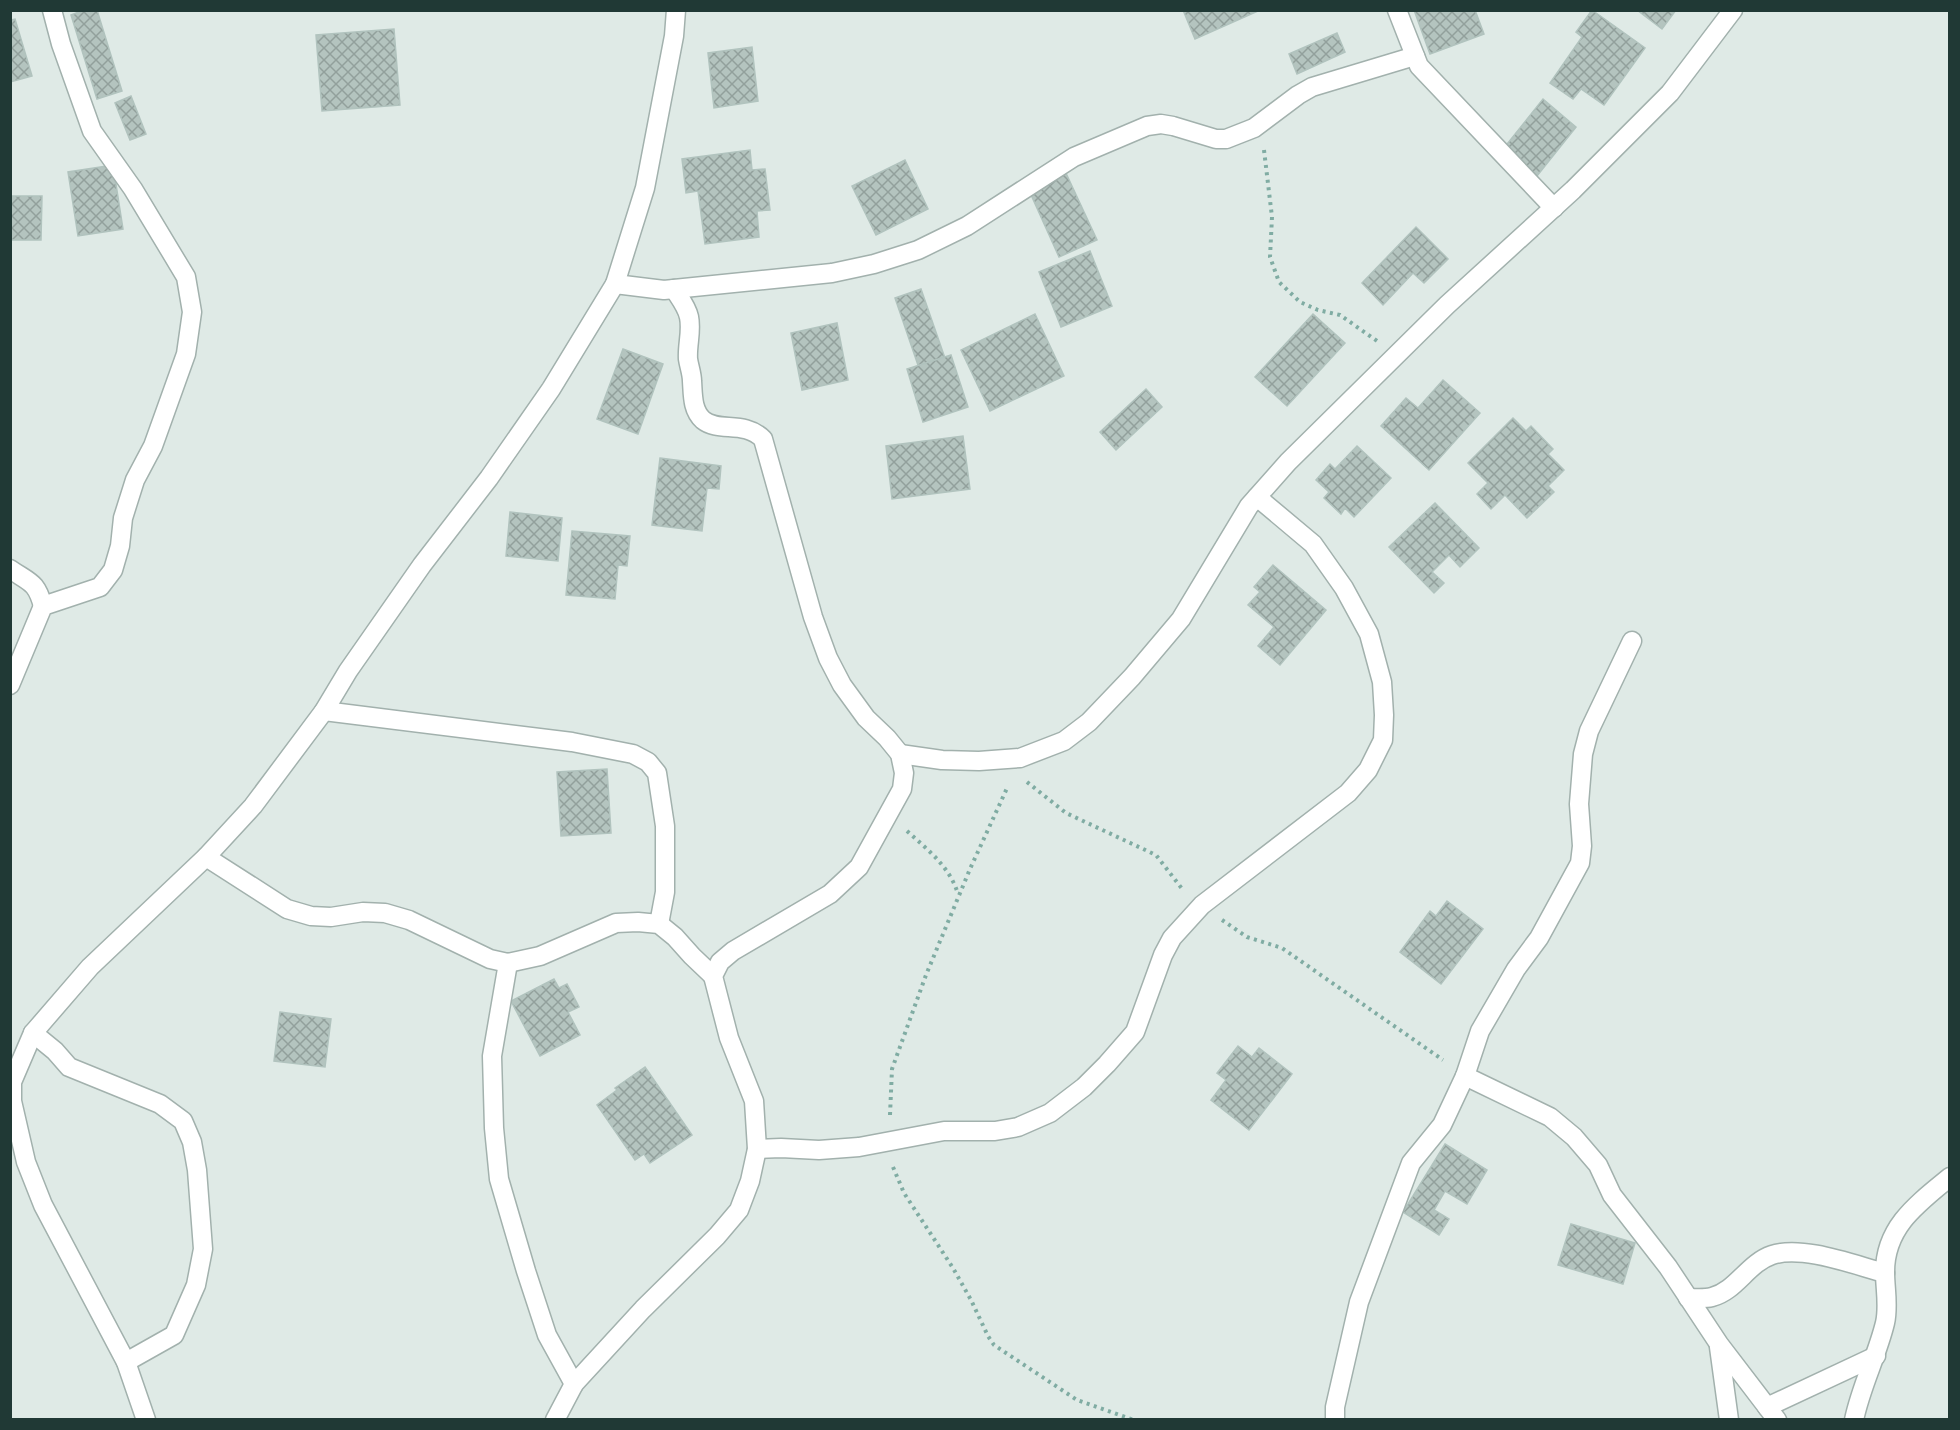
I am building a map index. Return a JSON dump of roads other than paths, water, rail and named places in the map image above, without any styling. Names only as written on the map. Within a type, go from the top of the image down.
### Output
[{"type":"street","points":[[43,606],[100,587],[113,570],[120,546],[123,518],[135,480],[153,446],[186,354],[192,312],[186,277],[133,189],[92,131],[51,10]]},
{"type":"street","points":[[146,1419],[126,1362],[43,1205],[26,1162],[11,1102],[14,1064],[33,1033],[90,967],[206,857],[253,806],[324,711],[354,662],[422,565],[489,478],[551,388],[615,284],[645,188],[674,36],[676,10]]},
{"type":"street","points":[[1397,10],[1414,56],[1430,80],[1554,208]]},
{"type":"street","points":[[900,754],[942,760],[979,761],[1020,758],[1064,741],[1096,714],[1132,677],[1181,620],[1257,497],[1288,462],[1447,305],[1554,208],[1670,93],[1733,10]]},
{"type":"street","points":[[615,284],[664,290],[832,273],[874,264],[918,250],[967,226],[1074,157],[1147,126],[1161,124],[1216,139],[1226,139],[1254,128],[1312,87],[1414,56]]},
{"type":"street","points":[[674,289],[689,314],[688,359],[693,399],[697,411],[702,420],[711,425],[745,428],[757,433],[763,439],[813,617],[828,658],[842,685],[866,718],[900,754],[904,772],[902,789],[859,867],[830,894],[733,951],[720,962],[713,976]]},
{"type":"street","points":[[757,1149],[819,1150],[859,1147],[944,1131],[995,1131],[1018,1127],[1050,1113],[1084,1087],[1135,1032],[1163,955],[1172,939],[1202,905],[1348,793],[1368,770],[1383,740],[1382,682],[1370,634],[1344,588],[1313,544],[1257,497]]},
{"type":"street","points":[[10,569],[32,582],[40,594],[43,606],[10,685]]},
{"type":"street","points":[[1335,1419],[1335,1407],[1359,1302],[1411,1163],[1442,1125],[1465,1076],[1480,1031],[1516,969],[1539,938],[1580,863],[1582,846],[1579,804],[1583,754],[1589,731],[1632,641]]},
{"type":"street","points":[[324,711],[572,742],[633,754],[648,762],[657,773],[665,826],[665,892],[659,924]]},
{"type":"street","points":[[206,857],[287,909],[311,916],[331,917],[363,912],[385,913],[409,920],[490,959],[508,963],[540,956],[616,923],[659,924],[713,976],[729,1038],[754,1101],[757,1149],[750,1180],[739,1209],[717,1236],[643,1309],[574,1384],[555,1419]]},
{"type":"street","points":[[508,963],[492,1056],[494,1128],[499,1179],[526,1271],[548,1335],[574,1384]]},
{"type":"street","points":[[33,1033],[55,1051],[69,1067],[160,1104],[183,1121],[192,1142],[199,1190],[203,1249],[196,1285],[174,1335],[126,1362]]},
{"type":"street","points":[[1465,1076],[1550,1117],[1574,1137],[1598,1165],[1612,1195],[1668,1267],[1769,1414],[1876,1356]]},
{"type":"street","points":[[1854,1419],[1860,1393],[1876,1356],[1886,1320],[1886,1252],[1890,1241],[1901,1222],[1924,1198],[1950,1177]]},
{"type":"street","points":[[1689,1298],[1711,1297],[1719,1294],[1752,1267],[1772,1255],[1791,1252],[1818,1256],[1885,1273]]},
{"type":"street","points":[[1719,1344],[1729,1419]]}]
